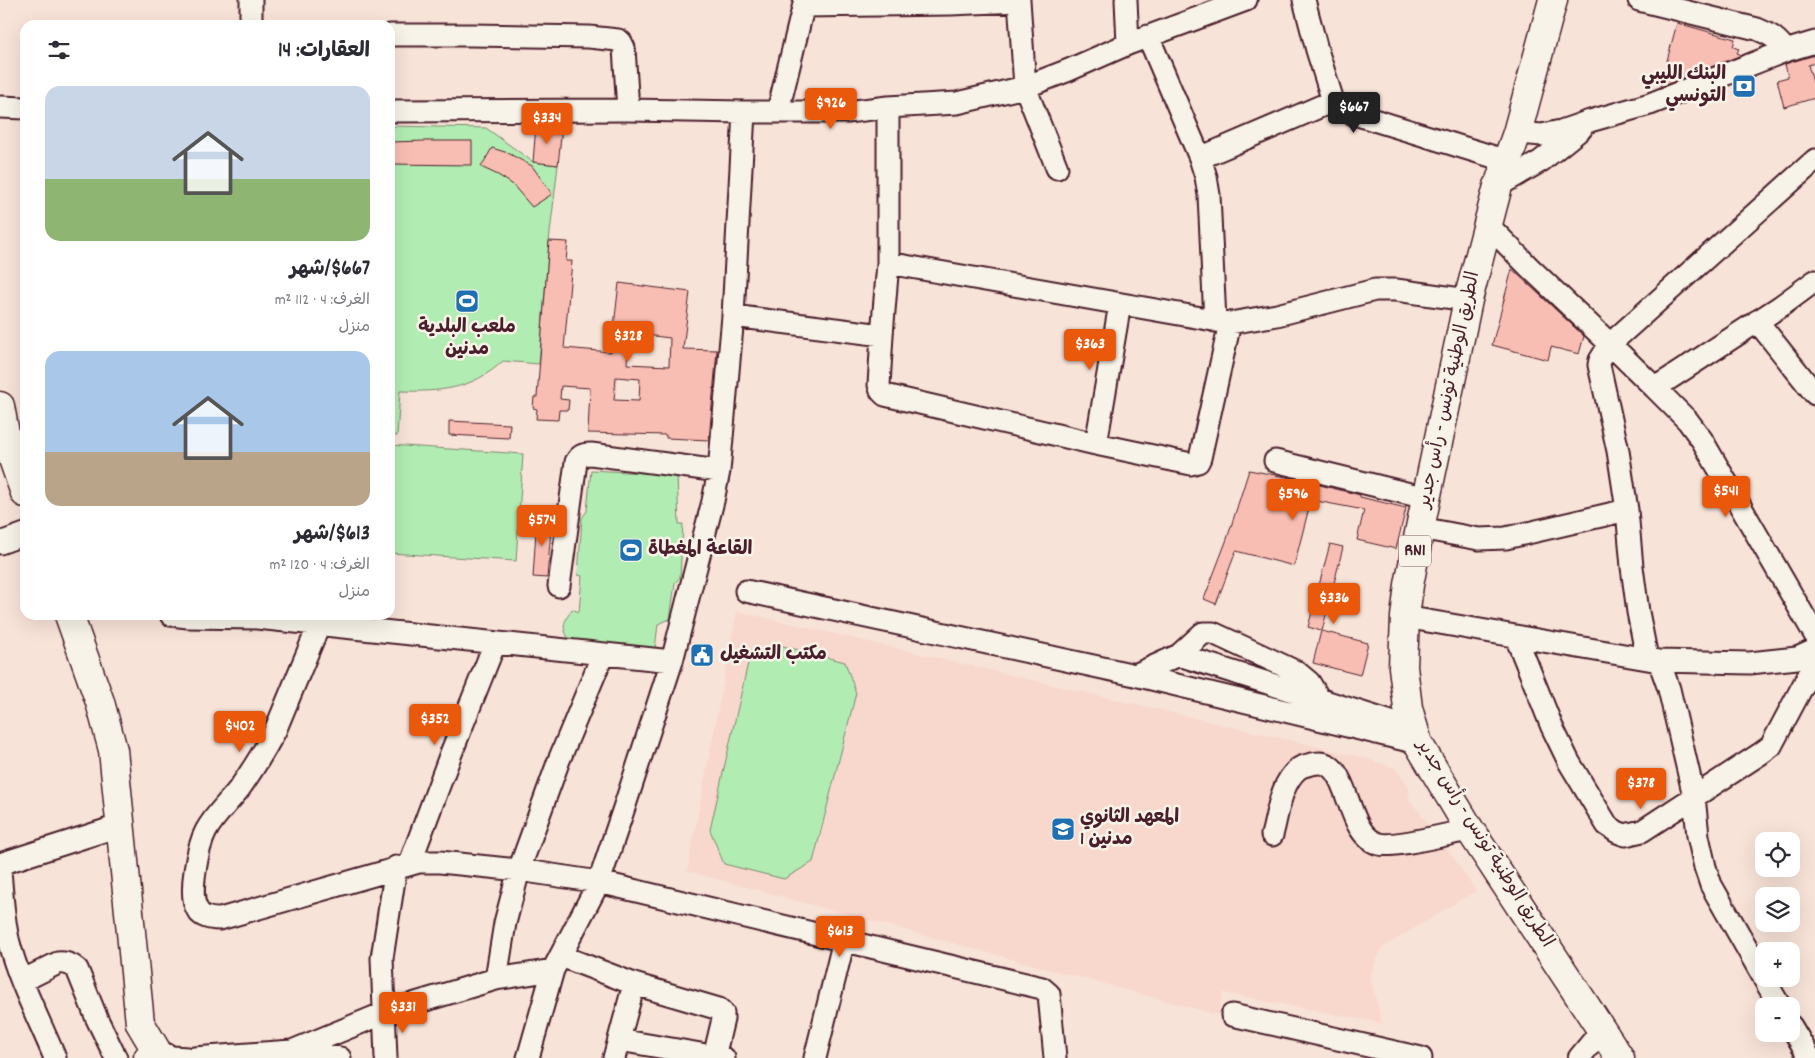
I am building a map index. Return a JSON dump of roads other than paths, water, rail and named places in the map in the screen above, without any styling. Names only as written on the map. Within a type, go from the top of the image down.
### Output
[{"type":"main road","name":"الطريق الوطنية تونس - رأس جدير","points":[[1553,0],[1517,133],[1498,186],[1468,300],[1420,528],[1406,616],[1403,667],[1408,708],[1416,736],[1470,830],[1620,1058]]},
{"type":"main road","points":[[0,406],[16,440],[20,464]]},
{"type":"main road","points":[[71,620],[100,702],[114,750],[140,1023],[152,1054]]},
{"type":"street","points":[[250,0],[251,20]]},
{"type":"street","points":[[778,111],[805,3],[951,4],[1019,0],[1025,87],[1057,168]]},
{"type":"street","points":[[1126,0],[1128,44]]},
{"type":"street","points":[[395,111],[628,110],[847,112],[888,107],[957,103],[1025,87],[1148,36],[1246,0]]},
{"type":"street","points":[[1304,0],[1317,50],[1334,101],[1348,112],[1507,161]]},
{"type":"street","points":[[1639,0],[1757,29],[1781,43],[1785,51]]},
{"type":"street","points":[[395,35],[589,37],[618,40],[624,48],[628,110]]},
{"type":"street","points":[[888,107],[888,262],[879,385],[881,391],[885,395],[1096,444],[1186,463],[1198,462],[1222,322],[1209,195],[1200,158],[1148,36]]},
{"type":"street","points":[[1517,133],[1542,135],[1561,131],[1650,104],[1785,51],[1815,42]]},
{"type":"street","points":[[1200,158],[1334,101]]},
{"type":"street","points":[[0,107],[20,108]]},
{"type":"street","points":[[528,1058],[557,963],[599,882],[672,661],[720,471],[733,316],[744,112]]},
{"type":"street","points":[[1498,186],[1541,161],[1590,121]]},
{"type":"street","points":[[1755,962],[1711,885],[1698,836],[1694,796],[1669,689],[1653,660],[1638,612],[1627,510],[1618,451],[1599,365],[1610,344],[1815,160]]},
{"type":"street","points":[[1488,224],[1528,266],[1688,421],[1702,440],[1815,635]]},
{"type":"street","points":[[888,262],[1222,322],[1277,315],[1375,290],[1396,290],[1468,300]]},
{"type":"street","points":[[1655,388],[1757,322],[1815,281]]},
{"type":"street","points":[[1096,444],[1120,304]]},
{"type":"street","points":[[733,316],[882,335]]},
{"type":"street","points":[[1757,322],[1815,394]]},
{"type":"street","points":[[559,586],[576,462],[579,457],[584,454],[591,454],[720,471]]},
{"type":"street","points":[[1275,461],[1426,498]]},
{"type":"street","points":[[1420,528],[1478,539],[1506,538],[1627,510]]},
{"type":"street","points":[[0,543],[20,536]]},
{"type":"street","points":[[746,591],[1173,685],[1416,736]]},
{"type":"street","points":[[1406,616],[1653,660],[1750,663],[1797,658],[1815,650]]},
{"type":"street","points":[[278,620],[672,661]]},
{"type":"street","points":[[319,624],[267,745],[239,788],[205,833],[196,864],[194,887],[195,905],[198,912],[207,918],[220,919],[291,900],[403,865],[428,861],[519,870],[599,882],[1046,990],[1049,994],[1056,1058]]},
{"type":"street","points":[[1136,676],[1179,655],[1203,633],[1212,633],[1297,672],[1309,682],[1320,700]]},
{"type":"street","points":[[1516,637],[1568,762],[1607,825],[1625,835],[1636,834],[1771,746],[1815,663]]},
{"type":"street","points":[[386,1058],[382,958],[403,865],[496,643]]},
{"type":"street","points":[[496,979],[506,923],[519,870],[559,760],[603,654]]},
{"type":"street","points":[[1173,685],[1179,655]]},
{"type":"street","points":[[1179,655],[1320,700],[1416,736]]},
{"type":"street","points":[[1272,835],[1288,779],[1300,768],[1317,762],[1330,766],[1340,776],[1352,813],[1364,835],[1380,844],[1397,844],[1470,830]]},
{"type":"street","points":[[0,864],[122,825]]},
{"type":"street","points":[[0,870],[8,940],[22,980],[55,1058]]},
{"type":"street","points":[[815,1058],[844,940]]},
{"type":"street","points":[[22,980],[58,963],[64,962],[73,965],[77,969],[97,1019],[116,1058]]},
{"type":"street","points":[[292,1051],[383,1013],[557,963],[634,984],[719,1009],[723,1013],[719,1058],[616,1049],[634,984]]},
{"type":"street","points":[[1232,1015],[1421,1058]]},
{"type":"street","points":[[1579,1058],[1602,1030]]},
{"type":"street","points":[[1800,1041],[1810,1058]]},
{"type":"street","points":[[194,1058],[292,1051],[340,1058]]},
{"type":"street","points":[[152,1054],[188,1058]]},
{"type":"place","name":"البنك الليبي التونسي","points":[[1744,86]]},
{"type":"place","name":"ملعب البلدية مدنين","points":[[467,301]]},
{"type":"place","name":"القاعة المغطاة","points":[[631,550]]},
{"type":"place","name":"مكتب التشغيل","points":[[702,655]]},
{"type":"place","name":"المعهد الثانوي مدنين 1","points":[[1063,829]]}]
